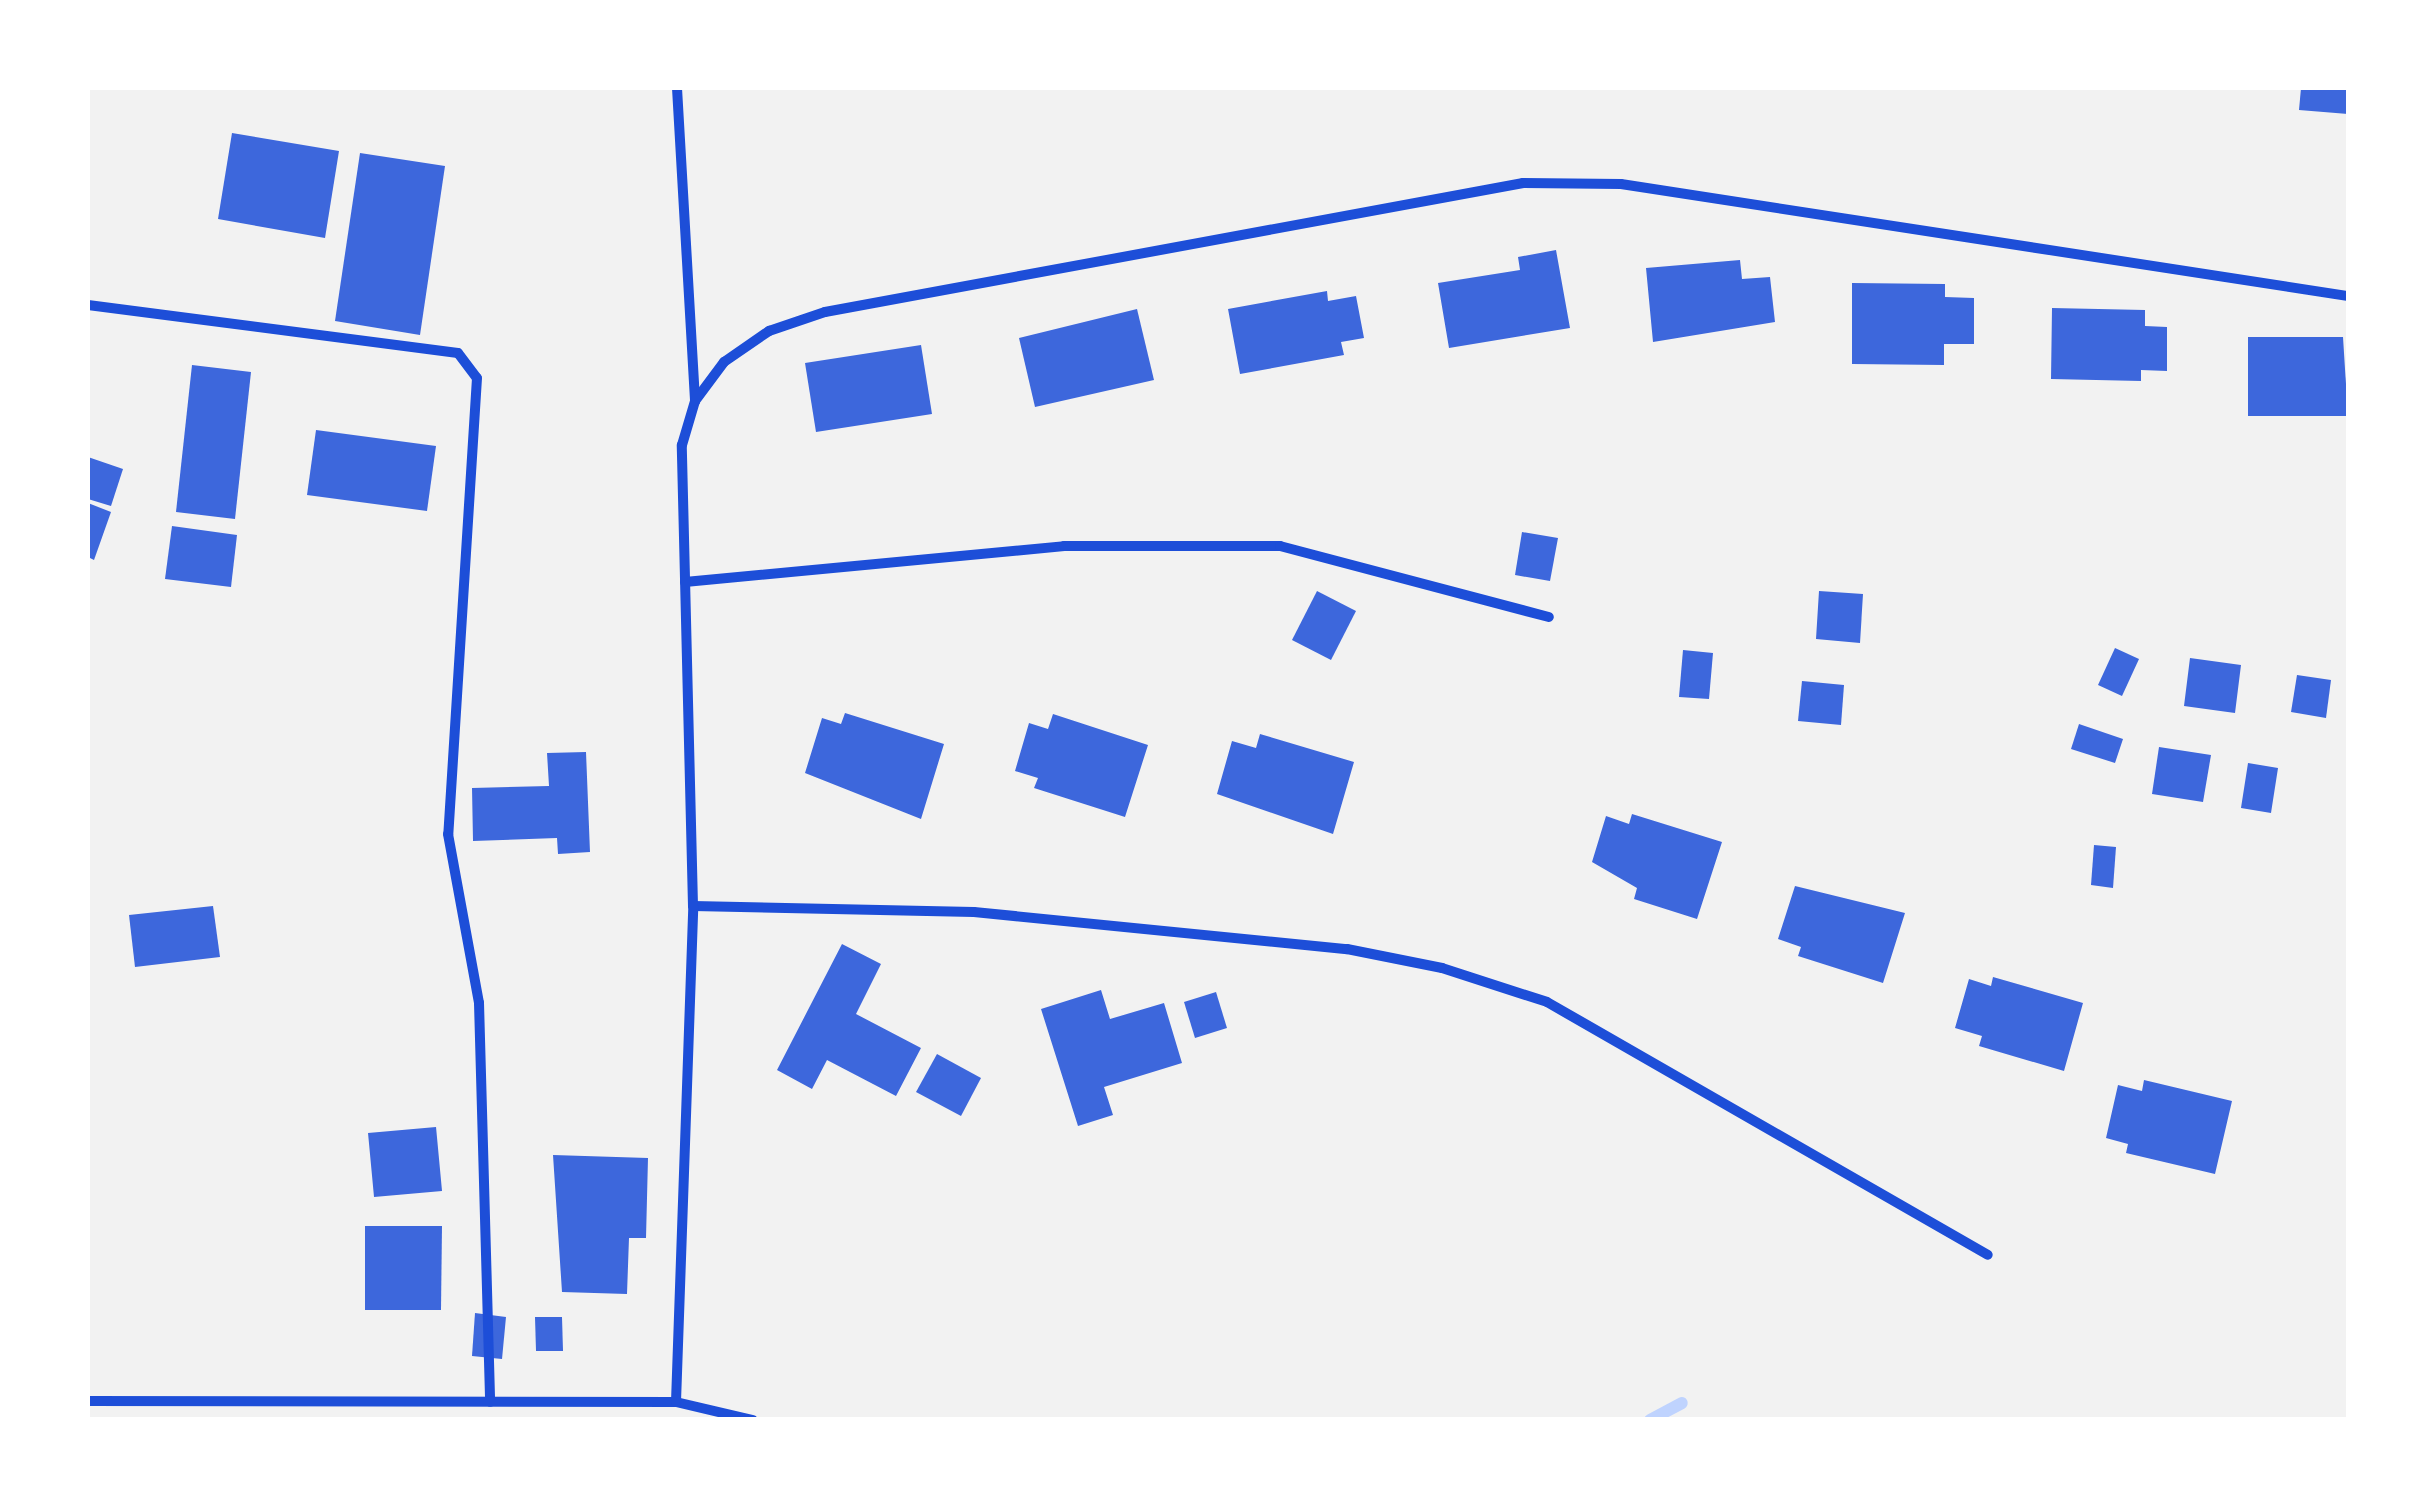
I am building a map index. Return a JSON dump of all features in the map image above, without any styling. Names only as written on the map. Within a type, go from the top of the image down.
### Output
[{"type":"street","points":[[676,1402],[693,906],[682,444],[695,400],[677,88]]},
{"type":"street","points":[[695,400],[754,342],[825,312],[1523,183],[1621,184],[2348,296]]},
{"type":"street","points":[[88,305],[458,353],[477,378],[448,834],[479,1003],[490,1402]]},
{"type":"street","points":[[685,582],[1064,546],[1280,546],[1549,618]]},
{"type":"street","points":[[693,906],[974,912],[1347,948],[1442,968],[1547,1002],[1988,1255]]},
{"type":"street","points":[[88,1401],[676,1402],[753,1420]]},
{"type":"building","points":[[2301,88],[2348,88],[2348,114],[2299,110]]},
{"type":"building","points":[[232,133],[339,151],[325,238],[218,219]]},
{"type":"building","points":[[360,153],[445,166],[420,335],[335,321]]},
{"type":"building","points":[[1556,250],[1570,328],[1449,348],[1438,283],[1520,270],[1518,257]]},
{"type":"building","points":[[1740,260],[1742,279],[1770,277],[1775,322],[1653,342],[1646,268]]},
{"type":"building","points":[[1852,283],[1945,284],[1945,297],[1974,298],[1974,344],[1944,344],[1944,365],[1852,364]]},
{"type":"building","points":[[1327,291],[1328,301],[1356,296],[1364,338],[1341,342],[1344,355],[1240,374],[1228,309]]},
{"type":"building","points":[[2052,308],[2145,310],[2145,326],[2167,327],[2167,371],[2141,370],[2141,381],[2051,379]]},
{"type":"building","points":[[1137,309],[1154,380],[1035,407],[1019,338]]},
{"type":"building","points":[[2248,337],[2343,337],[2348,416],[2248,416]]},
{"type":"building","points":[[921,345],[932,414],[816,432],[805,363]]},
{"type":"building","points":[[192,365],[251,372],[235,519],[176,512]]},
{"type":"building","points":[[316,430],[436,446],[427,511],[307,495]]},
{"type":"building","points":[[88,457],[123,469],[111,506],[88,499]]},
{"type":"building","points":[[88,503],[111,512],[94,560],[88,557]]},
{"type":"building","points":[[172,526],[237,535],[231,587],[165,579]]},
{"type":"building","points":[[1522,532],[1558,538],[1550,581],[1515,575]]},
{"type":"building","points":[[1317,591],[1356,611],[1331,660],[1292,640]]},
{"type":"building","points":[[1819,591],[1863,594],[1860,643],[1816,639]]},
{"type":"building","points":[[2115,648],[2139,659],[2122,696],[2098,685]]},
{"type":"building","points":[[1683,650],[1713,653],[1709,699],[1679,697]]},
{"type":"building","points":[[2190,658],[2241,665],[2235,713],[2184,706]]},
{"type":"building","points":[[2297,675],[2331,680],[2326,718],[2291,712]]},
{"type":"building","points":[[1802,681],[1844,685],[1841,725],[1798,721]]},
{"type":"building","points":[[845,713],[944,744],[921,819],[805,773],[822,718],[841,724]]},
{"type":"building","points":[[1053,714],[1148,745],[1125,817],[1034,788],[1038,778],[1015,771],[1029,723],[1048,729]]},
{"type":"building","points":[[2079,724],[2123,739],[2115,763],[2071,749]]},
{"type":"building","points":[[1260,734],[1354,762],[1333,834],[1217,794],[1232,741],[1256,748]]},
{"type":"building","points":[[2159,747],[2211,755],[2203,802],[2152,794]]},
{"type":"building","points":[[586,752],[590,852],[558,854],[557,838],[473,841],[472,788],[549,786],[547,753]]},
{"type":"building","points":[[2248,763],[2278,768],[2271,813],[2241,808]]},
{"type":"building","points":[[1632,814],[1722,842],[1697,919],[1634,899],[1637,888],[1592,862],[1606,816],[1629,824]]},
{"type":"building","points":[[2094,845],[2116,847],[2113,888],[2091,885]]},
{"type":"building","points":[[1795,886],[1905,913],[1883,983],[1798,956],[1801,947],[1778,939]]},
{"type":"building","points":[[213,906],[220,957],[135,967],[129,915]]},
{"type":"building","points":[[842,944],[881,964],[856,1014],[921,1048],[896,1096],[827,1060],[812,1089],[777,1070]]},
{"type":"building","points":[[1993,977],[2083,1003],[2064,1071],[1979,1046],[1982,1036],[1955,1028],[1969,979],[1991,986]]},
{"type":"building","points":[[1101,990],[1110,1019],[1164,1003],[1182,1063],[1104,1087],[1113,1115],[1078,1126],[1041,1009]]},
{"type":"building","points":[[1216,992],[1227,1028],[1195,1038],[1184,1002]]},
{"type":"building","points":[[937,1054],[981,1078],[961,1116],[916,1092]]},
{"type":"building","points":[[2144,1080],[2232,1101],[2215,1174],[2126,1153],[2128,1144],[2106,1138],[2118,1085],[2142,1091]]},
{"type":"building","points":[[436,1127],[442,1191],[374,1197],[368,1133]]},
{"type":"building","points":[[553,1155],[648,1158],[646,1238],[629,1238],[627,1294],[562,1292]]},
{"type":"building","points":[[365,1226],[442,1226],[441,1310],[365,1310]]},
{"type":"building","points":[[475,1313],[506,1317],[502,1359],[472,1356]]},
{"type":"building","points":[[535,1317],[562,1317],[563,1351],[536,1351]]},
{"type":"waterway","points":[[1650,1420],[1682,1403]]}]
